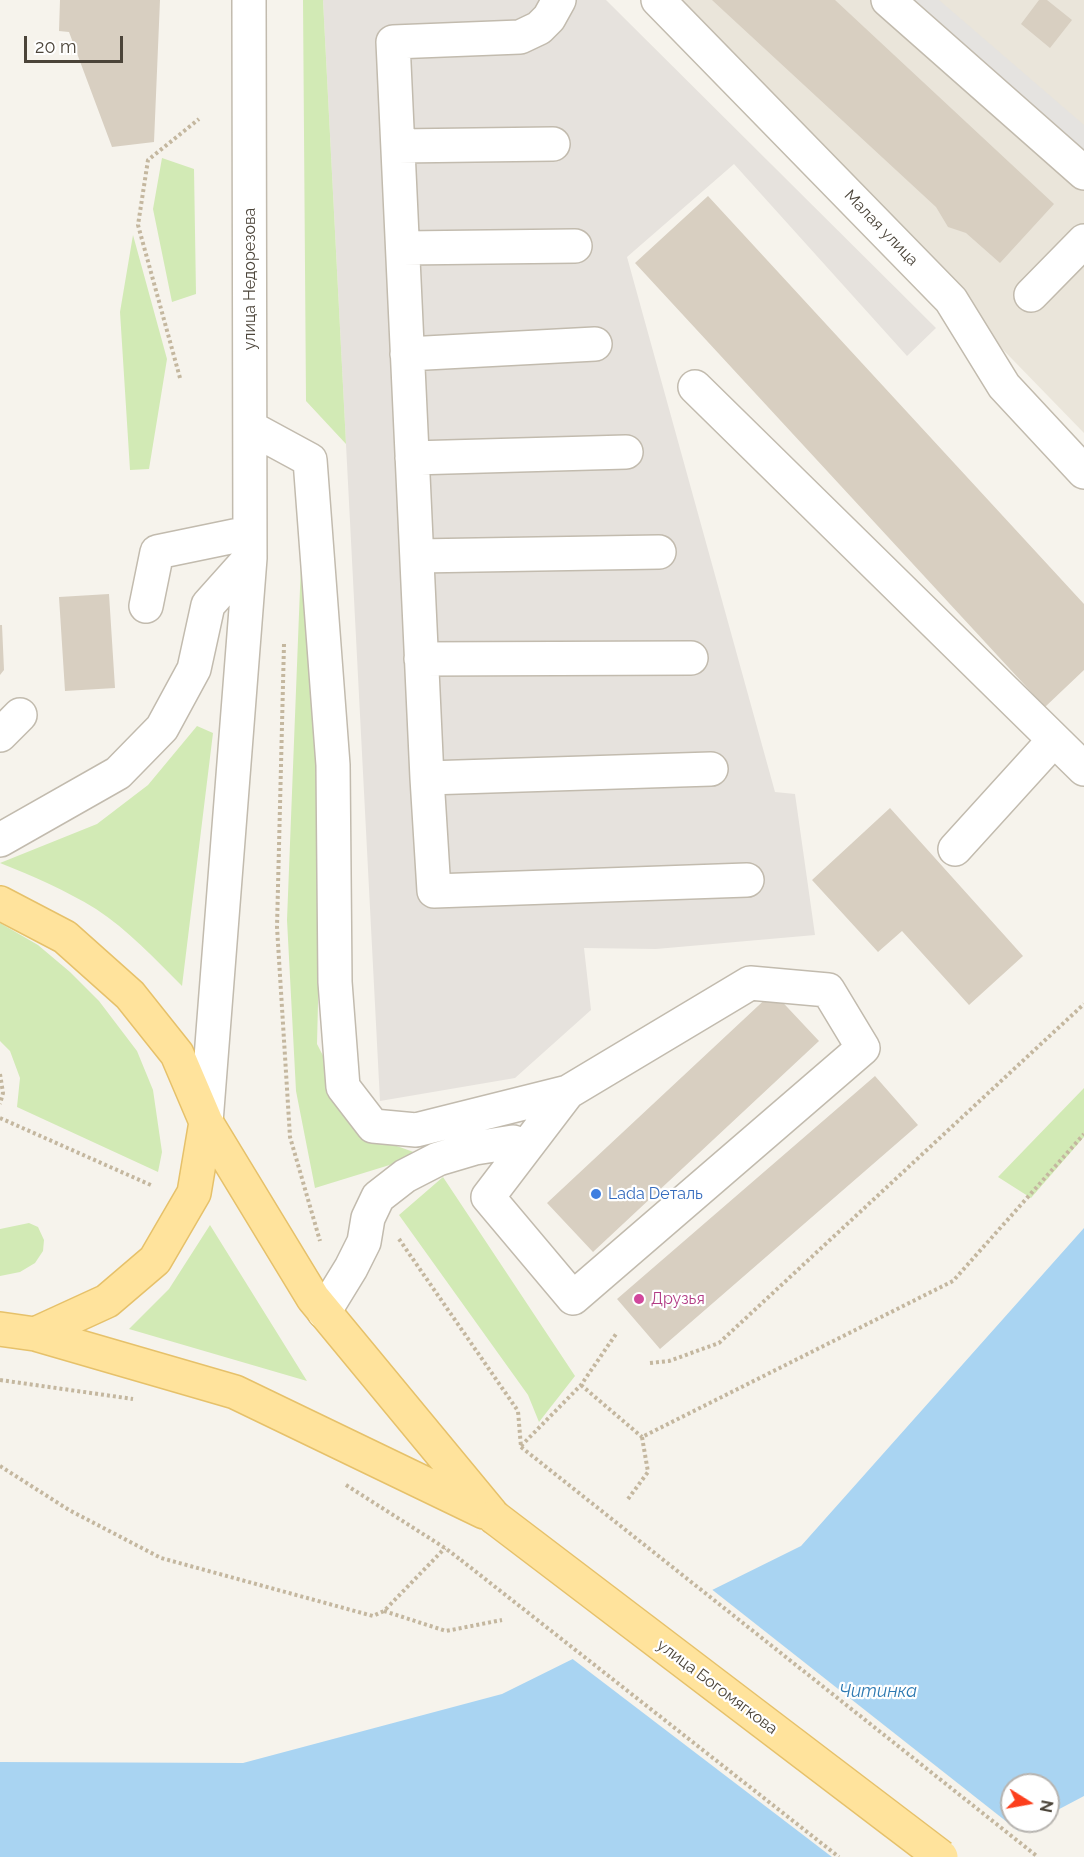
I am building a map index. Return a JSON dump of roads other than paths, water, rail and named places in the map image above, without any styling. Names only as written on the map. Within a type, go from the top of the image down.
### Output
[{"type":"main road","points":[[0,903],[65,937],[130,995],[177,1054],[206,1122],[313,1298],[494,1517]]},
{"type":"main road","points":[[35,1334],[108,1300],[155,1260],[194,1192],[206,1122]]},
{"type":"main road","points":[[0,1329],[35,1334],[235,1392],[494,1517]]},
{"type":"main road","name":"улица Богомягкова","points":[[494,1517],[941,1857]]},
{"type":"street","name":"улица Недорезова","points":[[206,1122],[249,546],[251,428],[249,0]]},
{"type":"street","points":[[559,0],[549,18],[539,28],[520,37],[393,42],[434,891],[747,880]]},
{"type":"street","name":"Малая улица","points":[[658,0],[951,300],[1004,386],[1084,472]]},
{"type":"street","points":[[888,0],[1084,173]]},
{"type":"street","points":[[398,146],[554,144]]},
{"type":"street","points":[[1031,295],[1084,241]]},
{"type":"street","points":[[403,248],[575,246]]},
{"type":"street","points":[[407,354],[596,344]]},
{"type":"street","points":[[695,387],[1084,769]]},
{"type":"street","points":[[251,428],[310,460],[333,765],[335,982],[342,1087],[373,1126],[416,1130],[568,1092],[750,983],[828,990],[863,1048],[573,1298],[488,1197],[568,1092]]},
{"type":"street","points":[[412,458],[626,452]]},
{"type":"street","points":[[146,606],[157,552],[249,546]]},
{"type":"street","points":[[0,840],[118,773],[162,728],[194,669],[208,605],[249,546]]},
{"type":"street","points":[[417,556],[659,552]]},
{"type":"street","points":[[421,659],[691,658]]},
{"type":"street","points":[[955,849],[1054,740]]},
{"type":"street","points":[[427,778],[711,769]]},
{"type":"street","points":[[324,1312],[351,1268],[363,1242],[368,1218],[378,1197],[405,1176],[438,1159],[475,1148],[513,1142],[526,1147]]},
{"type":"water","name":"Читинка","points":[[1084,1228],[1084,1796],[1060,1809],[1060,1773],[1000,1773],[1000,1833],[1014,1833],[968,1857],[0,1857],[0,1762],[243,1763],[502,1694],[801,1546]]},
{"type":"place","name":"Lada Dеталь","points":[[596,1194]]},
{"type":"place","name":"Друзья","points":[[639,1299]]}]
